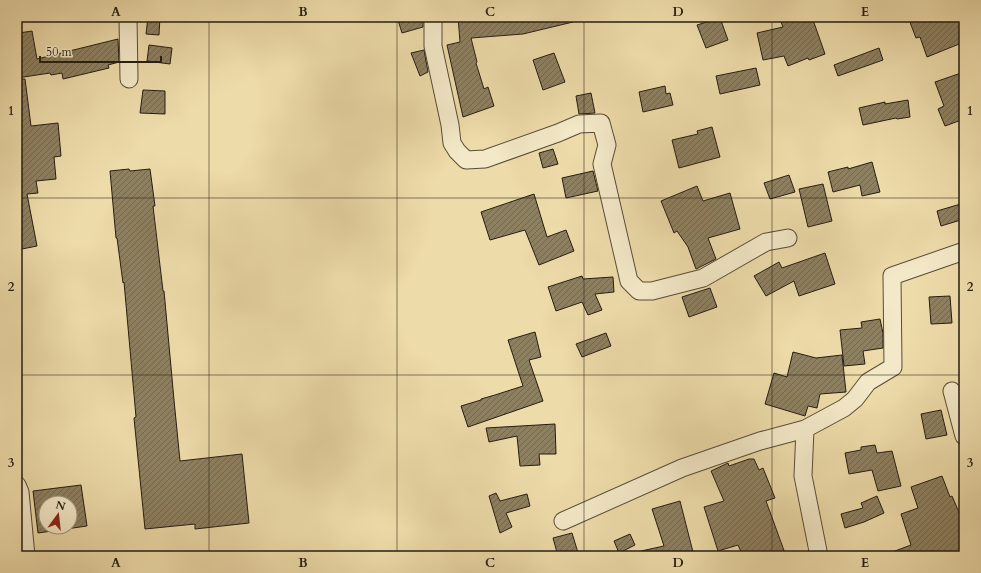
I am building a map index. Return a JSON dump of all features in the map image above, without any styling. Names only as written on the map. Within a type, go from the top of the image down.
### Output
[{"type":"street","points":[[128,17],[129,79]]},
{"type":"street","points":[[433,17],[433,46],[450,125],[452,143],[457,151],[466,160],[485,159],[579,124],[600,123],[607,145],[602,164],[629,281],[639,291],[652,291],[703,278],[766,242],[788,238]]},
{"type":"street","points":[[563,521],[682,468],[760,441],[805,429],[844,408],[855,399],[868,382],[892,367],[892,276],[964,251]]},
{"type":"street","points":[[952,391],[964,436]]},
{"type":"street","points":[[805,429],[803,476],[819,556]]},
{"type":"street","points":[[17,485],[20,492],[26,556]]},
{"type":"building","points":[[148,17],[160,17],[159,35],[146,34]]},
{"type":"building","points":[[397,17],[423,17],[423,27],[402,33]]},
{"type":"building","points":[[458,17],[572,17],[573,22],[523,34],[471,38],[476,63],[484,89],[488,87],[494,106],[463,117],[447,45],[460,42]]},
{"type":"building","points":[[779,17],[812,17],[825,54],[809,60],[808,58],[788,66],[784,56],[763,60],[757,33],[783,27]]},
{"type":"building","points":[[908,17],[964,17],[964,42],[927,57],[920,37],[916,38]]},
{"type":"building","points":[[720,18],[728,40],[706,48],[697,25]]},
{"type":"building","points":[[32,31],[37,59],[118,39],[119,62],[108,65],[109,68],[63,79],[62,73],[51,75],[50,73],[17,78],[17,40],[20,40],[19,33]]},
{"type":"building","points":[[149,45],[172,48],[170,64],[147,61]]},
{"type":"building","points":[[879,48],[883,60],[838,76],[834,65]]},
{"type":"building","points":[[424,50],[428,72],[420,76],[411,53]]},
{"type":"building","points":[[554,53],[565,82],[543,90],[533,60]]},
{"type":"building","points":[[756,68],[760,85],[720,94],[716,76]]},
{"type":"building","points":[[964,72],[964,119],[945,126],[938,109],[944,106],[935,82]]},
{"type":"building","points":[[17,79],[25,79],[31,126],[58,123],[61,156],[54,157],[56,179],[36,181],[38,193],[27,194],[37,246],[17,250]]},
{"type":"building","points":[[665,86],[666,94],[670,93],[673,105],[643,112],[639,92]]},
{"type":"building","points":[[143,90],[165,91],[165,114],[140,113]]},
{"type":"building","points":[[591,93],[595,113],[579,114],[576,96]]},
{"type":"building","points":[[908,100],[910,117],[896,118],[863,125],[859,108],[885,102],[885,104]]},
{"type":"building","points":[[712,127],[720,157],[679,168],[672,140],[698,134],[697,131]]},
{"type":"building","points":[[553,149],[558,164],[543,168],[539,153]]},
{"type":"building","points":[[872,162],[880,192],[862,196],[860,185],[833,192],[828,172],[848,167],[848,169]]},
{"type":"building","points":[[129,169],[130,171],[150,169],[155,206],[153,206],[164,291],[180,461],[242,454],[249,523],[195,529],[195,524],[145,529],[134,418],[136,417],[124,282],[123,283],[116,238],[110,171]]},
{"type":"building","points":[[593,171],[598,191],[566,198],[562,178]]},
{"type":"building","points":[[789,175],[795,192],[770,199],[764,183]]},
{"type":"building","points":[[823,184],[832,221],[808,227],[799,189]]},
{"type":"building","points":[[697,186],[703,201],[730,193],[740,229],[708,238],[716,259],[696,269],[688,247],[677,231],[674,233],[661,201]]},
{"type":"building","points":[[534,194],[547,237],[566,230],[574,251],[539,265],[525,230],[490,240],[481,212]]},
{"type":"building","points":[[964,203],[964,219],[941,226],[937,211]]},
{"type":"building","points":[[825,253],[835,284],[799,296],[794,281],[766,296],[754,276],[779,262],[782,268]]},
{"type":"building","points":[[582,276],[583,279],[613,277],[614,292],[595,294],[602,310],[588,315],[582,302],[556,311],[548,287]]},
{"type":"building","points":[[710,288],[717,307],[689,317],[682,297]]},
{"type":"building","points":[[950,296],[952,323],[931,324],[929,297]]},
{"type":"building","points":[[880,319],[883,333],[883,348],[863,351],[865,364],[844,366],[840,330],[862,328],[861,322]]},
{"type":"building","points":[[535,332],[541,357],[529,360],[543,401],[468,427],[461,406],[523,386],[508,340]]},
{"type":"building","points":[[606,333],[611,346],[582,357],[576,344]]},
{"type":"building","points":[[793,352],[816,358],[842,355],[846,392],[820,394],[817,408],[808,406],[805,416],[765,404],[774,373],[787,377]]},
{"type":"building","points":[[941,410],[947,435],[926,439],[921,414]]},
{"type":"building","points":[[555,424],[556,454],[539,454],[540,465],[520,466],[517,436],[489,442],[486,428]]},
{"type":"building","points":[[875,445],[877,453],[892,451],[901,486],[878,491],[872,470],[849,474],[845,453],[861,450],[861,447]]},
{"type":"building","points":[[749,459],[754,459],[759,470],[763,468],[775,498],[766,501],[786,556],[743,556],[738,545],[718,551],[704,507],[724,501],[711,471],[728,463],[729,466]]},
{"type":"building","points":[[942,476],[950,497],[952,496],[961,517],[959,518],[964,531],[964,556],[887,556],[887,554],[911,545],[901,514],[918,508],[911,487]]},
{"type":"building","points":[[81,485],[87,526],[78,527],[78,495],[38,495],[38,533],[33,491]]},
{"type":"building","points":[[496,493],[500,501],[527,494],[530,506],[506,513],[512,527],[500,533],[489,496]]},
{"type":"building","points":[[877,496],[884,513],[864,522],[845,528],[841,514],[863,508],[861,503]]},
{"type":"building","points":[[680,501],[693,552],[677,556],[642,556],[641,551],[664,546],[652,509]]},
{"type":"building","points":[[572,533],[579,556],[558,556],[553,538]]},
{"type":"building","points":[[630,534],[635,545],[619,553],[614,541]]}]
